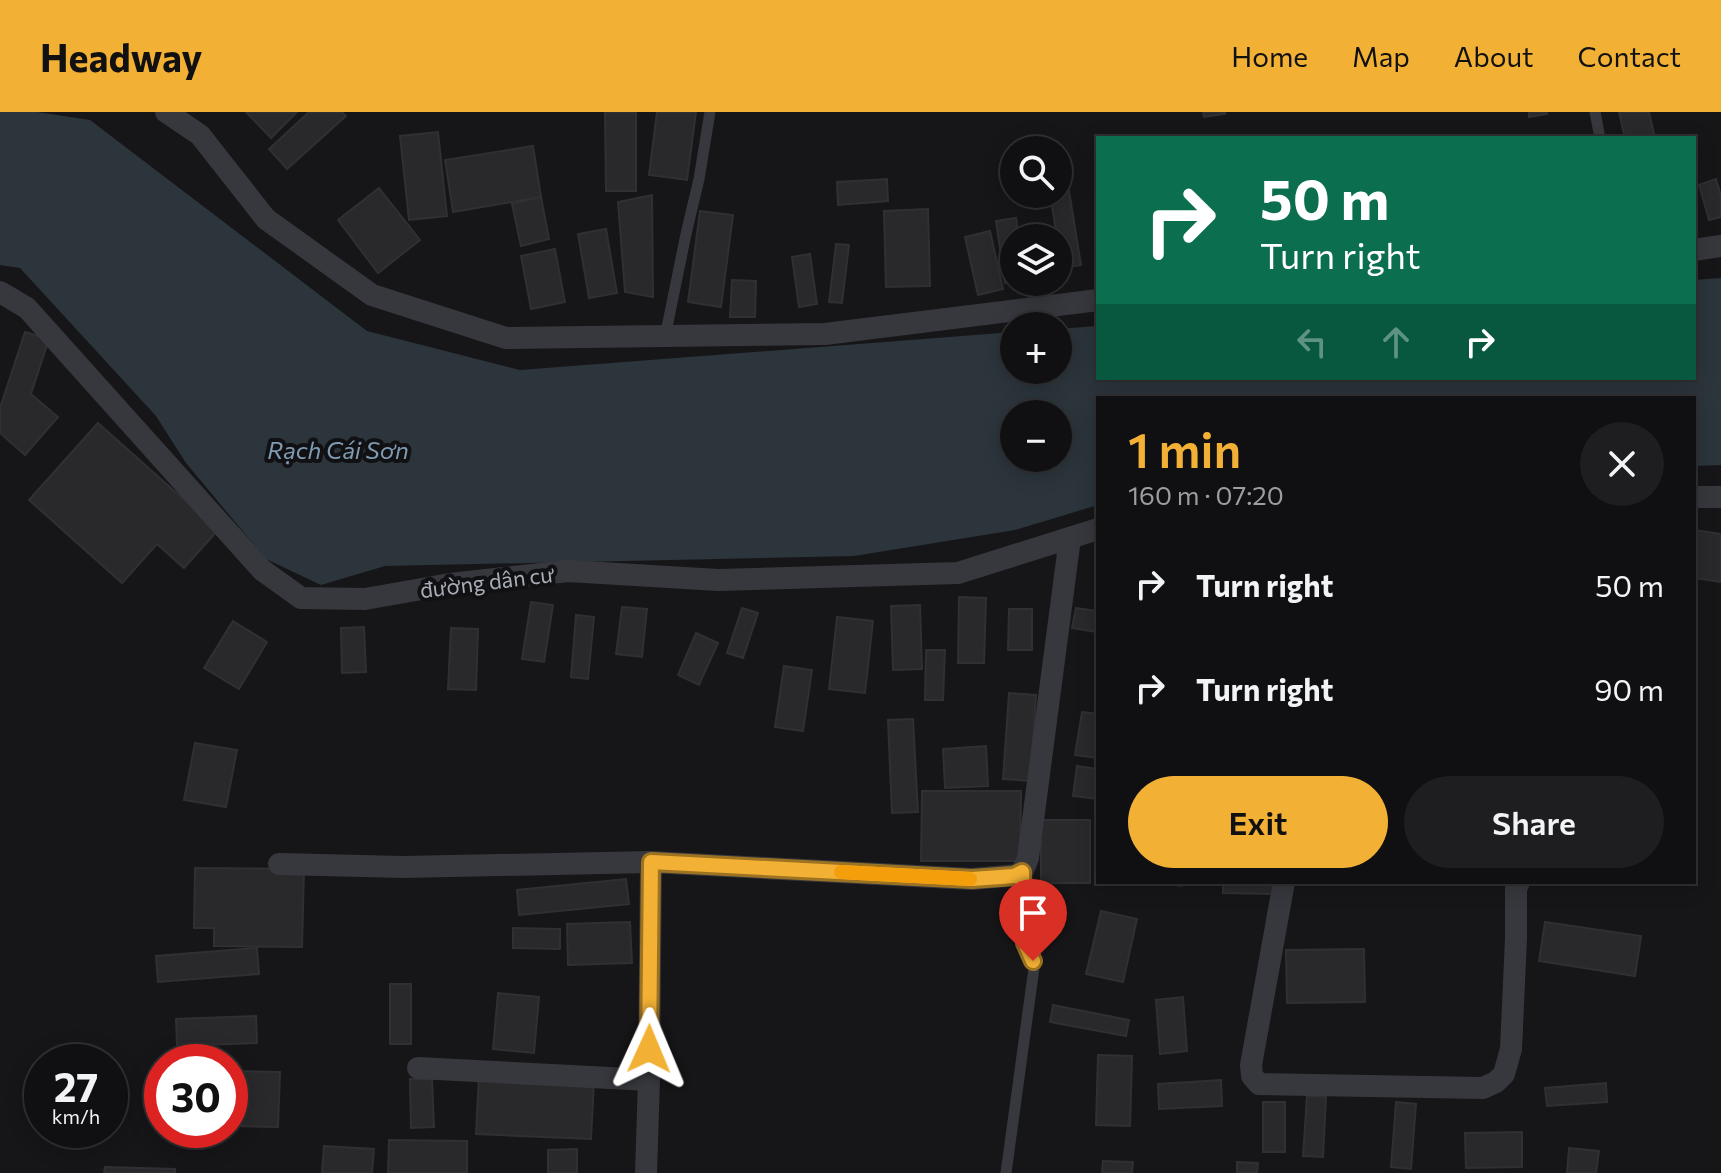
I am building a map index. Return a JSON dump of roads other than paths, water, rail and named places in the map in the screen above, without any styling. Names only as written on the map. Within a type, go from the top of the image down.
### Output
[{"type":"street","points":[[166,112],[200,135],[266,219],[372,295],[506,338],[825,334],[1096,300]]},
{"type":"street","points":[[1696,250],[1721,246]]},
{"type":"street","name":"đường dân cư","points":[[0,292],[27,308],[262,570],[301,598],[365,599],[450,584],[568,571],[718,580],[958,573],[1096,530]]},
{"type":"street","points":[[1696,497],[1721,497]]},
{"type":"street","points":[[279,864],[403,867],[651,862],[972,879],[1014,876],[1022,872],[1028,858],[1070,538]]},
{"type":"street","points":[[646,1173],[651,862]]},
{"type":"street","points":[[1284,884],[1251,1065],[1252,1076],[1259,1084],[1483,1088],[1504,1074],[1511,1049],[1518,884]]},
{"type":"street","points":[[418,1068],[649,1080]]},
{"type":"lane","points":[[665,337],[710,112]]},
{"type":"lane","points":[[1595,112],[1600,136]]},
{"type":"lane","points":[[1006,1173],[1034,968],[1025,943],[1022,872]]},
{"type":"water","name":"Rạch Cái Sơn","points":[[0,112],[37,112],[90,120],[367,331],[520,370],[1000,333],[1000,384],[1072,384],[1072,328],[1096,326],[1096,380],[1696,380],[1696,280],[1721,278],[1721,465],[1696,466],[1696,396],[1096,396],[1096,506],[1015,530],[854,556],[385,566],[321,585],[266,559],[186,463],[156,416],[20,268],[0,265]]}]
